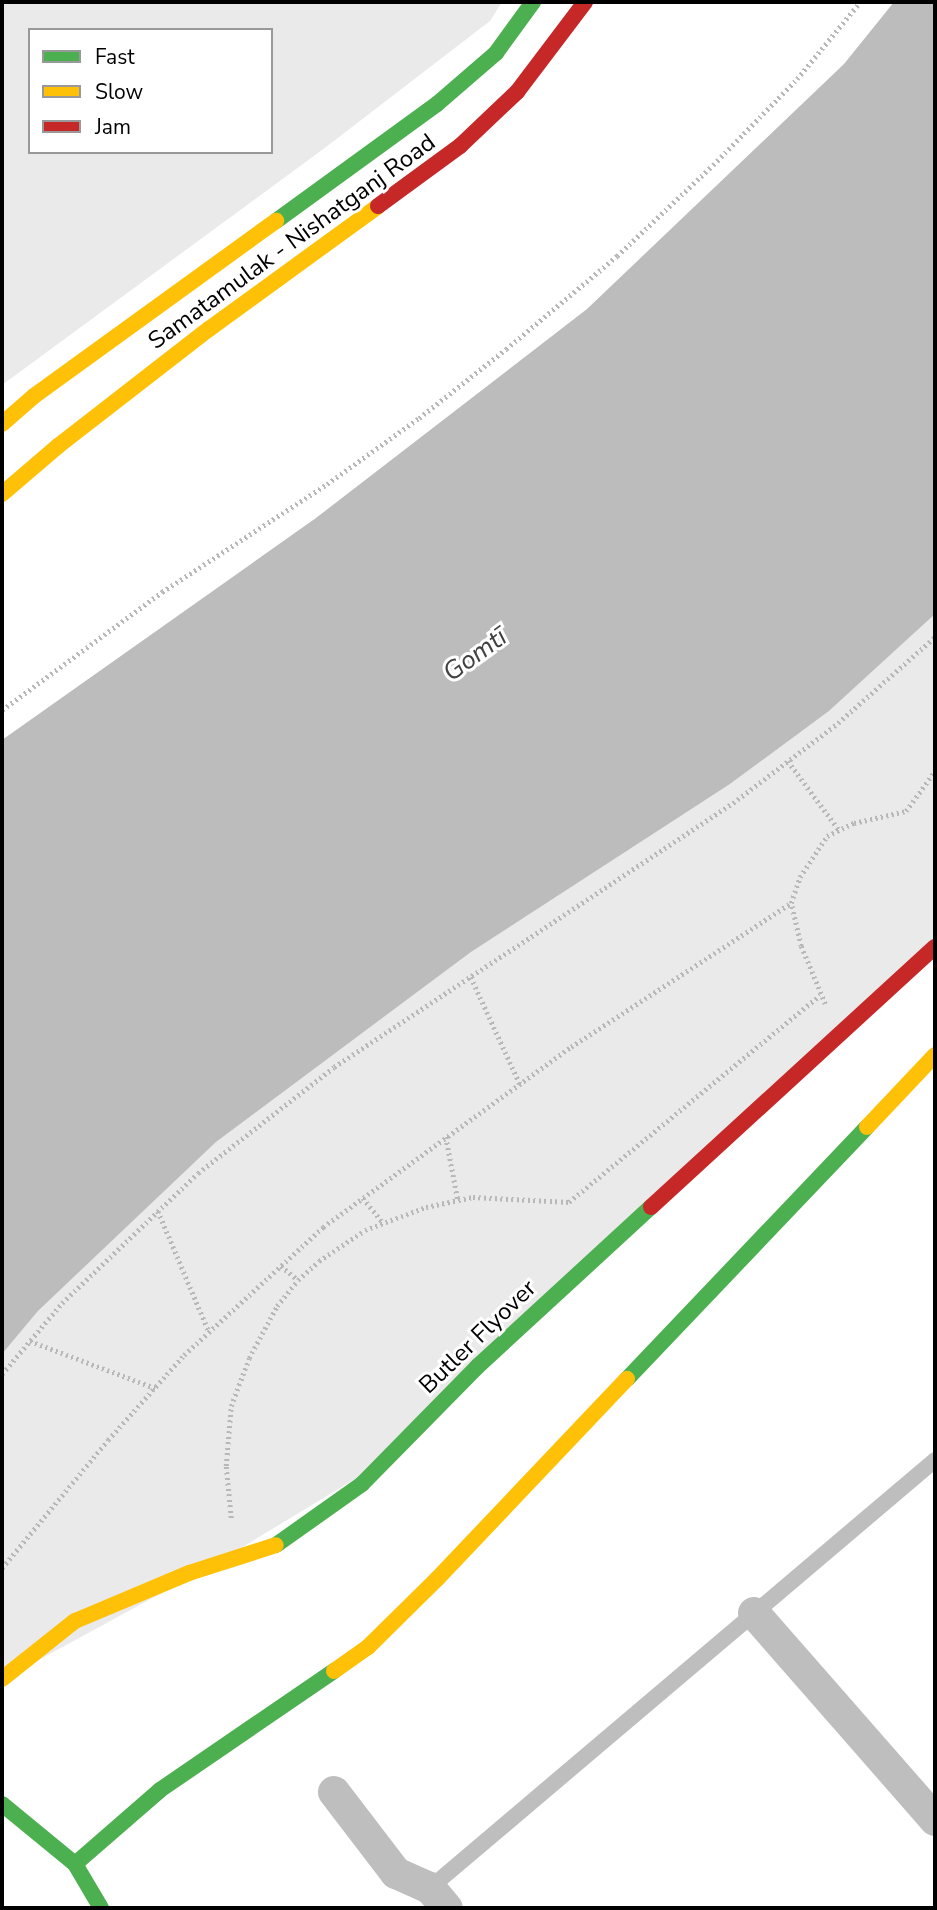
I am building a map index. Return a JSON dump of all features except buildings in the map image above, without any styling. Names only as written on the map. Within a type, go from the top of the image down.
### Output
[{"type":"main road","name":"Samatamulak - Nishatganj Road","points":[[2,424],[34,396],[438,104],[496,53],[533,2]]},
{"type":"main road","name":"Samatamulak - Nishatganj Road","points":[[2,494],[209,329],[460,146],[517,92],[585,2]]},
{"type":"main road","name":"Butler Flyover","points":[[2,1679],[75,1621],[189,1573],[274,1546],[362,1483],[478,1366],[935,947]]},
{"type":"main road","points":[[75,1864],[160,1790],[368,1647],[466,1549],[935,1055]]},
{"type":"main road","points":[[2,1804],[75,1864],[101,1908]]},
{"type":"street","points":[[754,1613],[935,1820]]},
{"type":"street","points":[[334,1792],[396,1873],[438,1898]]},
{"type":"lane","points":[[438,1898],[754,1613],[935,1460]]},
{"type":"path","points":[[2,710],[162,592],[327,484],[419,418],[506,349],[617,256],[713,165],[797,79],[860,2]]},
{"type":"path","points":[[2,1374],[62,1304],[198,1173],[334,1067],[733,803],[838,723],[935,638]]},
{"type":"path","points":[[788,761],[839,830]]},
{"type":"path","points":[[830,1012],[820,995],[801,946],[791,903],[800,877],[827,836],[854,823],[906,811],[935,771]]},
{"type":"path","points":[[2,1568],[155,1388],[209,1332],[323,1227],[520,1084],[791,903]]},
{"type":"path","points":[[471,977],[520,1084]]},
{"type":"path","points":[[232,1518],[226,1466],[231,1406],[249,1358],[277,1306],[298,1280],[319,1261],[365,1230],[458,1200],[473,1197],[569,1202],[820,995]]},
{"type":"path","points":[[446,1137],[458,1200]]},
{"type":"path","points":[[363,1198],[383,1223]]},
{"type":"path","points":[[159,1211],[209,1332]]},
{"type":"path","points":[[281,1266],[298,1280]]},
{"type":"path","points":[[30,1342],[155,1388]]},
{"type":"shaded area","points":[[2,2],[502,2],[490,21],[326,147],[2,385]]},
{"type":"shaded area","points":[[935,614],[935,944],[391,1457],[213,1565],[2,1680],[2,1354],[38,1311],[216,1142],[471,952],[730,784],[829,711]]},
{"type":"water","name":"Gomtī","points":[[894,2],[935,2],[935,614],[829,711],[730,784],[471,952],[216,1142],[38,1311],[2,1354],[2,740],[316,518],[587,309],[844,64]]},
{"type":"traffic: fast","points":[[276,221],[437,104],[496,53],[533,2]]},
{"type":"traffic: fast","points":[[627,1379],[867,1127]]},
{"type":"traffic: fast","points":[[276,1545],[362,1484],[478,1366],[651,1207]]},
{"type":"traffic: fast","points":[[75,1864],[160,1790],[334,1671]]},
{"type":"traffic: fast","points":[[2,1804],[75,1864],[101,1908]]},
{"type":"traffic: slow","points":[[2,494],[58,446],[209,329],[378,206]]},
{"type":"traffic: slow","points":[[2,424],[34,396],[276,221]]},
{"type":"traffic: slow","points":[[867,1127],[935,1055]]},
{"type":"traffic: slow","points":[[334,1671],[368,1647],[437,1579],[627,1379]]},
{"type":"traffic: slow","points":[[2,1679],[75,1621],[189,1573],[276,1545]]},
{"type":"traffic: jam","points":[[378,206],[460,146],[517,92],[585,2]]},
{"type":"traffic: jam","points":[[651,1207],[935,947]]}]
